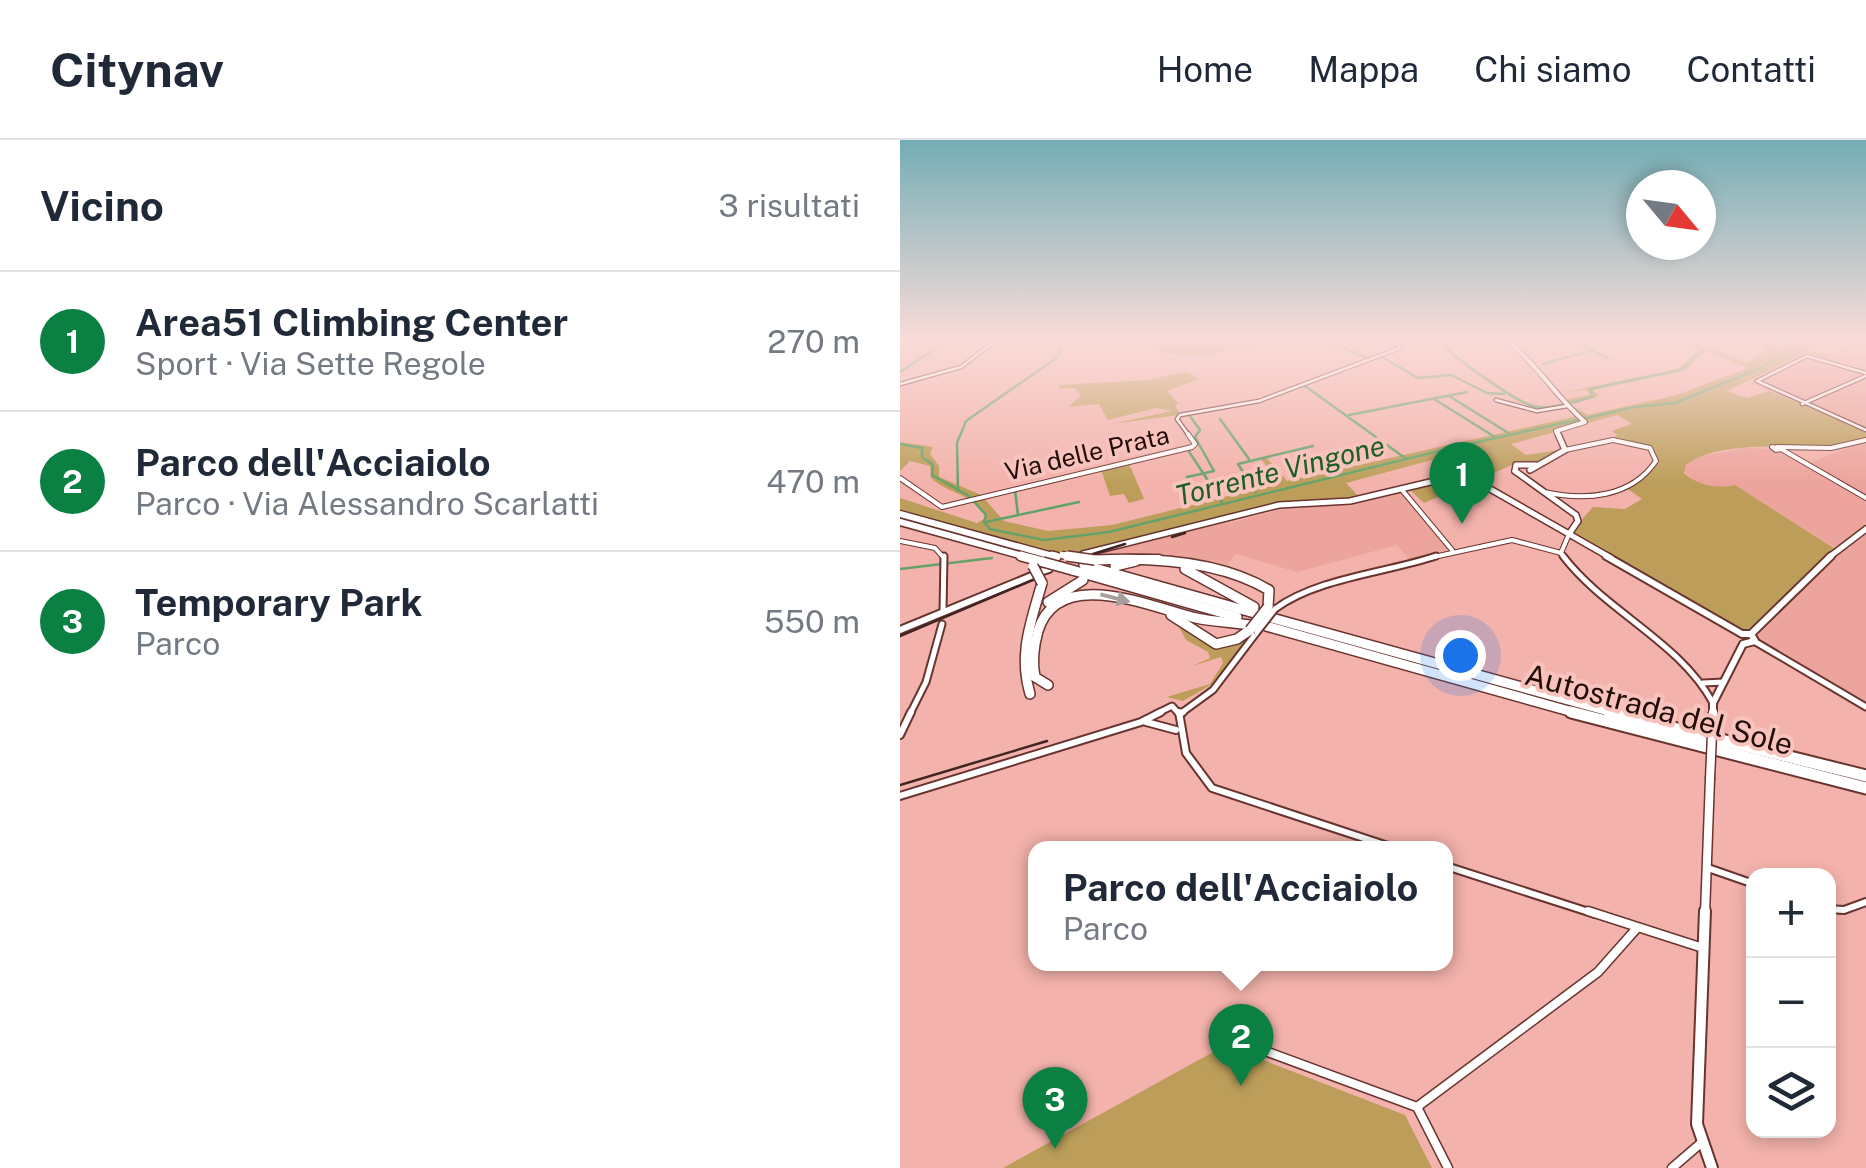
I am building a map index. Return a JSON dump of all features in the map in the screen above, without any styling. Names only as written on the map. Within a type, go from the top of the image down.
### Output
[{"type":"highway","points":[[900,514],[1032,551],[1095,560],[1149,556],[1252,580],[1269,590],[1263,620],[1232,640],[1210,643],[1155,608]]},
{"type":"highway","points":[[900,522],[975,543],[1040,569],[1072,570],[1316,635]]},
{"type":"highway","points":[[1059,556],[1316,635]]},
{"type":"highway","points":[[1115,566],[1148,561],[1184,568],[1263,620]]},
{"type":"highway","points":[[1030,694],[1022,668],[1042,583],[1040,569]]},
{"type":"highway","points":[[1024,648],[1042,608],[1084,580]]},
{"type":"highway","points":[[1048,685],[1034,677],[1033,664],[1040,620],[1054,603],[1088,593],[1155,608],[1263,620]]},
{"type":"highway","name":"Autostrada del Sole","points":[[1316,635],[1732,746],[1866,776]]},
{"type":"highway","name":"Autostrada del Sole","points":[[1316,635],[1718,753],[1866,788]]},
{"type":"street","name":"Via delle Prata","points":[[900,478],[936,506],[968,499],[1192,447],[1195,444],[1177,419],[1180,415],[1295,388]]},
{"type":"street","points":[[1549,388],[1583,420],[1555,432],[1566,450]]},
{"type":"street","points":[[1771,388],[1866,430]]},
{"type":"street","points":[[1802,404],[1837,388]]},
{"type":"street","points":[[1496,400],[1536,411],[1566,404]]},
{"type":"street","points":[[1542,490],[1579,497],[1610,492],[1644,476],[1656,459],[1649,447],[1624,440],[1566,450],[1529,469],[1515,471],[1558,502]]},
{"type":"street","points":[[1866,440],[1831,448],[1779,449],[1866,498]]},
{"type":"street","points":[[1542,490],[1535,476],[1545,461]]},
{"type":"street","points":[[1529,469],[1528,480],[1578,518],[1561,553]]},
{"type":"street","points":[[1083,554],[1114,543],[1282,504],[1350,501],[1454,474],[1471,475],[1866,707]]},
{"type":"street","points":[[1402,490],[1452,550]]},
{"type":"street","points":[[1712,1168],[1701,1143],[1702,948],[1714,702],[1748,638],[1840,547],[1866,529]]},
{"type":"street","points":[[903,794],[1141,722],[1177,717],[1212,690],[1263,620],[1296,592],[1396,570],[1460,548],[1514,540],[1561,553],[1595,592],[1697,681],[1714,702]]},
{"type":"street","points":[[900,541],[937,548],[945,560],[943,612]]},
{"type":"street","points":[[900,630],[1040,569]]},
{"type":"street","points":[[900,735],[926,682],[942,624]]},
{"type":"street","points":[[1697,681],[1709,685],[1724,682]]},
{"type":"street","points":[[1159,720],[1170,706],[1177,708],[1176,730]]},
{"type":"street","points":[[1159,720],[1176,730],[1201,777],[1212,788],[1373,841]]},
{"type":"street","points":[[1706,867],[1746,881]]},
{"type":"street","points":[[1453,868],[1702,948]]},
{"type":"street","points":[[1836,910],[1866,902]]},
{"type":"street","points":[[1417,1107],[1598,972],[1638,928]]},
{"type":"street","points":[[1257,1048],[1417,1107],[1448,1168]]},
{"type":"street","points":[[1672,1168],[1701,1143]]},
{"type":"shaded area","points":[[1059,388],[1175,388],[1167,391],[1178,403],[1175,406],[1180,415],[1111,424],[1172,411],[1156,408],[1108,420],[1099,404],[1068,407],[1081,396],[1075,388]]},
{"type":"shaded area","points":[[1602,388],[1593,390],[1599,396],[1570,405],[1588,415],[1695,388],[1733,388],[1727,391],[1747,398],[1769,391],[1866,430],[1866,440],[1845,444],[1723,450],[1686,465],[1684,473],[1701,483],[1735,485],[1837,550],[1751,634],[1569,534],[1593,507],[1625,509],[1642,499],[1625,487],[1650,471],[1656,455],[1643,444],[1613,440],[1617,435],[1612,431],[1632,424],[1617,415],[1511,444],[1526,455],[1566,449],[1534,466],[1512,465],[1424,503],[1408,488],[1446,476],[1437,467],[1454,463],[1447,456],[1346,483],[1361,499],[1299,502],[1114,543],[1071,557],[900,514],[900,498],[977,523],[986,518],[975,504],[931,478],[930,466],[910,461],[900,471],[900,442],[933,447],[930,454],[939,466],[939,477],[981,495],[1004,521],[1048,531],[1112,525],[1277,484],[1279,481],[1261,459],[1266,457],[1287,481],[1578,416],[1561,401],[1591,394],[1586,390],[1566,392]]},
{"type":"shaded area","points":[[1761,388],[1866,388],[1866,430]]},
{"type":"shaded area","points":[[1866,440],[1866,707],[1754,641],[1751,634],[1837,549],[1735,485],[1724,488],[1695,481],[1684,471],[1689,462],[1703,456],[1745,448],[1774,449],[1805,465]]},
{"type":"shaded area","points":[[1128,461],[1144,499],[1129,503],[1124,494],[1110,496],[1100,467]]},
{"type":"shaded area","points":[[1400,492],[1449,549],[1410,561],[1397,545],[1297,572],[1236,554],[1222,570],[1152,554],[1091,557],[1124,547],[1124,543],[1228,520],[1231,523],[1295,505],[1357,503]]},
{"type":"shaded area","points":[[1176,621],[1204,642],[1254,631],[1214,683],[1183,701],[1167,697],[1210,684],[1223,663],[1221,657],[1192,666],[1210,658],[1208,652],[1186,640]]},
{"type":"shaded area","points":[[1244,1035],[1258,1058],[1405,1115],[1432,1168],[1003,1168]]},
{"type":"waterway","points":[[958,490],[957,443],[966,421],[1013,388]]},
{"type":"waterway","points":[[1308,388],[1405,458]]},
{"type":"waterway","points":[[1477,388],[1504,394]]},
{"type":"waterway","points":[[1500,388],[1537,407],[1592,397],[1590,389],[1595,388]]},
{"type":"waterway","name":"Torrente Vingone","points":[[958,490],[986,515],[984,522],[990,529],[1044,540],[1109,532],[1451,448],[1635,407],[1675,403],[1712,388]]},
{"type":"waterway","points":[[1349,415],[1467,392]]},
{"type":"waterway","points":[[1449,396],[1510,434]]},
{"type":"waterway","points":[[1434,399],[1495,437]]},
{"type":"waterway","points":[[1190,416],[1200,430],[1195,437],[1214,471],[1203,473]]},
{"type":"waterway","points":[[1220,419],[1249,459]]},
{"type":"waterway","points":[[900,444],[922,448],[922,457],[933,465],[932,475],[958,490]]},
{"type":"waterway","points":[[1256,492],[1238,464],[1313,446]]},
{"type":"waterway","points":[[1188,450],[1203,473]]},
{"type":"waterway","points":[[1187,477],[1203,473]]},
{"type":"waterway","points":[[1203,473],[1222,502]]},
{"type":"waterway","points":[[1015,490],[1018,515]]},
{"type":"waterway","points":[[986,522],[1079,502]]},
{"type":"waterway","name":"Torrente Vingone","points":[[900,569],[992,558]]},
{"type":"tram line","points":[[1172,537],[1185,533]]},
{"type":"tram line","points":[[1093,554],[1125,544]]},
{"type":"tram line","points":[[900,636],[1035,579]]},
{"type":"tram line","points":[[900,785],[1047,741]]},
{"type":"place","name":"Area51 Climbing Center","points":[[1462,524]]},
{"type":"place","name":"Parco dell'Acciaiolo","points":[[1241,1086]]},
{"type":"place","name":"Temporary Park","points":[[1055,1149]]}]
